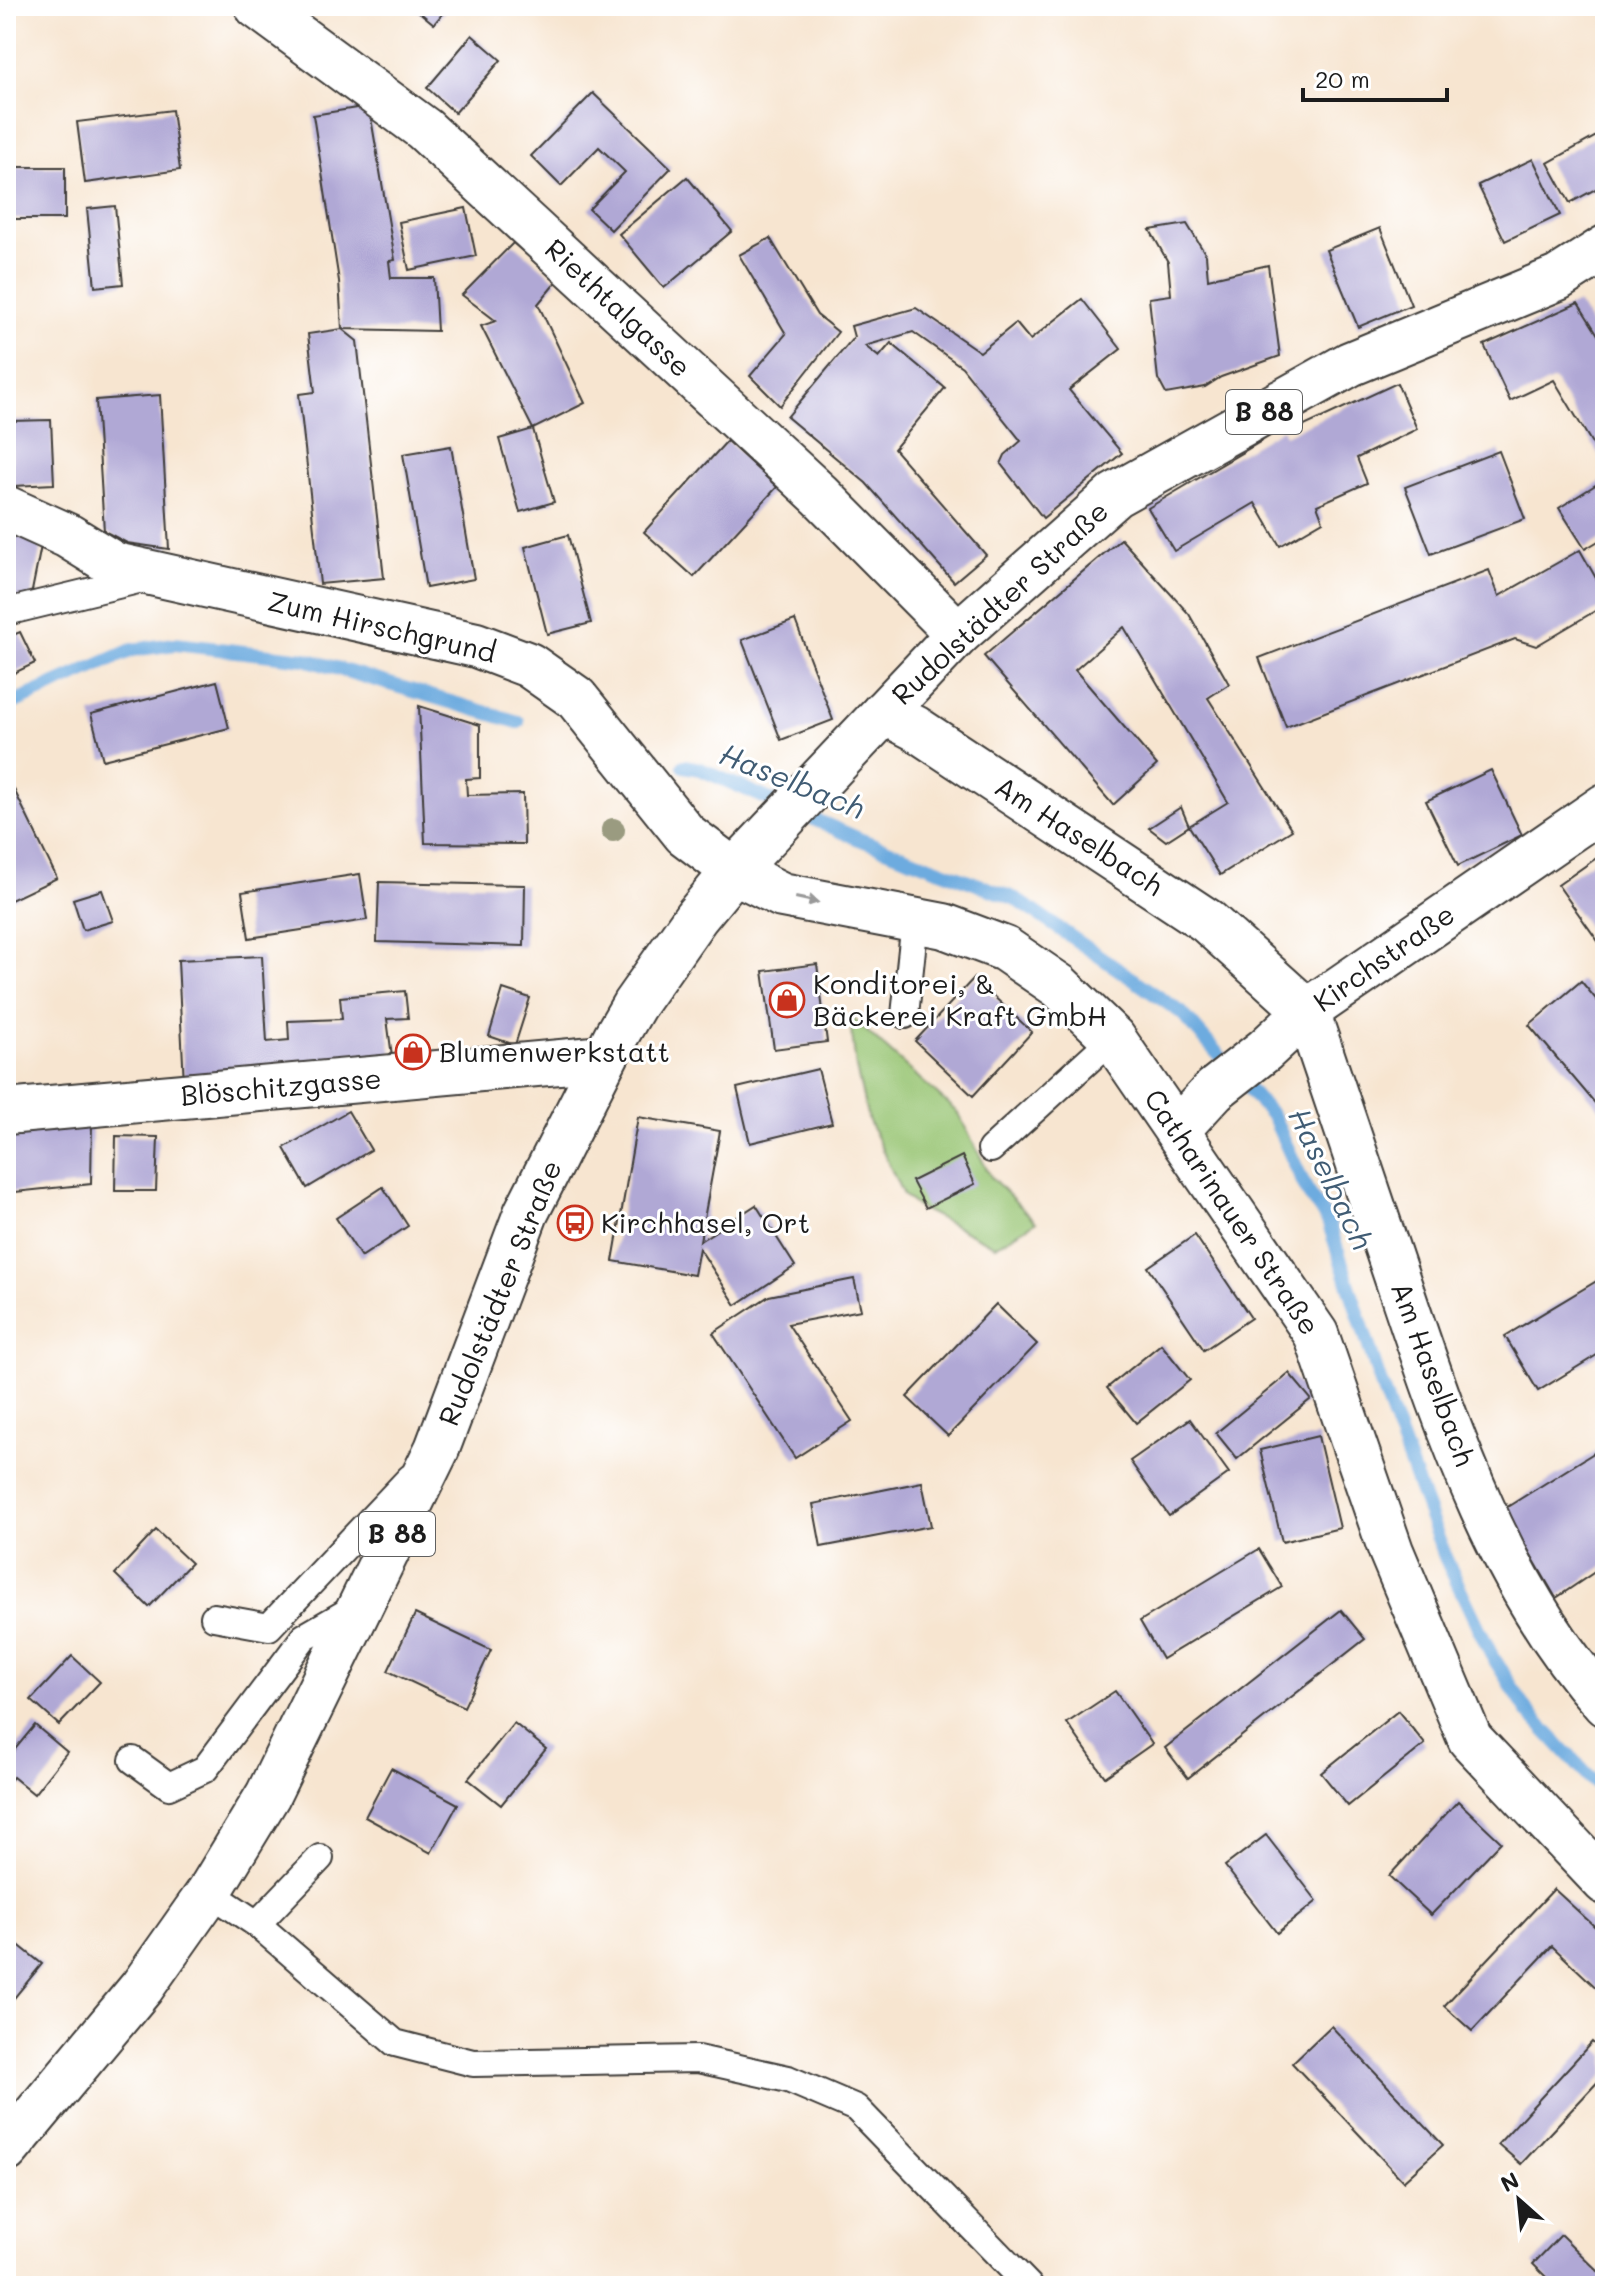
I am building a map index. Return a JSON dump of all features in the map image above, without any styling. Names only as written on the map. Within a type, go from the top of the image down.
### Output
[{"type":"street","name":"Riethtalgasse","points":[[257,6],[424,129],[820,495],[958,634]]},
{"type":"street","name":"Rudolstädter Straße","points":[[6,2150],[142,1987],[209,1892],[268,1795],[437,1449],[526,1213],[604,1058],[664,961],[734,871],[958,634],[1115,495],[1350,364],[1558,278],[1605,248]]},
{"type":"street","name":"Zum Hirschgrund","points":[[6,508],[68,536],[115,565],[476,645],[529,665],[576,698],[685,834],[734,871]]},
{"type":"street","name":"Am Haselbach","points":[[884,712],[915,728],[1207,921],[1307,1011],[1446,1420],[1504,1554],[1540,1620],[1605,1704]]},
{"type":"street","name":"Kirchstraße","points":[[1178,1129],[1214,1090],[1265,1050],[1307,1011],[1605,806]]},
{"type":"street","name":"Catharinauer Straße","points":[[734,871],[782,895],[944,926],[1005,949],[1059,986],[1113,1038],[1316,1334],[1391,1551],[1470,1739],[1605,1882]]},
{"type":"street","name":"Blöschitzgasse","points":[[6,1112],[604,1058]]},
{"type":"lane","points":[[6,612],[157,575]]},
{"type":"lane","points":[[905,1015],[915,921]]},
{"type":"lane","points":[[991,1149],[1113,1038]]},
{"type":"lane","points":[[214,1617],[269,1627],[437,1449]]},
{"type":"lane","points":[[133,1760],[169,1786],[205,1769],[304,1637],[364,1602]]},
{"type":"lane","points":[[257,1924],[320,1858]]},
{"type":"lane","points":[[209,1892],[257,1924],[395,2043],[473,2063],[698,2059],[788,2079],[856,2108],[1029,2286]]},
{"type":"green space","points":[[850,1016],[958,1113],[991,1177],[1036,1222],[995,1246],[917,1207],[903,1195],[868,1119],[856,1068]]},
{"type":"building","points":[[412,6],[449,6],[434,24]]},
{"type":"building","points":[[472,35],[501,60],[455,113],[427,88]]},
{"type":"building","points":[[593,93],[671,168],[611,230],[589,209],[625,172],[599,147],[561,186],[531,156]]},
{"type":"building","points":[[369,106],[395,260],[389,261],[391,278],[434,278],[437,331],[342,329],[339,281],[313,115]]},
{"type":"building","points":[[172,110],[180,170],[85,183],[77,122]]},
{"type":"building","points":[[1602,133],[1605,139],[1605,184],[1570,203],[1548,163]]},
{"type":"building","points":[[1533,159],[1560,215],[1505,241],[1478,185]]},
{"type":"building","points":[[6,167],[65,167],[65,219],[6,219]]},
{"type":"building","points":[[687,177],[732,231],[664,288],[619,234]]},
{"type":"building","points":[[115,206],[123,284],[95,287],[87,209]]},
{"type":"building","points":[[466,208],[476,256],[409,270],[399,222]]},
{"type":"building","points":[[1187,224],[1206,255],[1208,279],[1268,265],[1280,356],[1221,377],[1205,387],[1166,394],[1158,379],[1149,298],[1171,295],[1168,262],[1150,230]]},
{"type":"building","points":[[1380,228],[1411,305],[1358,327],[1326,250]]},
{"type":"building","points":[[770,238],[817,315],[838,332],[780,406],[750,376],[786,334],[739,255]]},
{"type":"building","points":[[513,243],[557,281],[538,304],[585,403],[533,429],[481,326],[496,321],[462,295]]},
{"type":"building","points":[[1082,299],[1121,349],[1069,390],[1122,453],[1043,518],[1001,464],[1005,455],[1021,441],[962,367],[913,332],[865,346],[879,357],[891,343],[945,388],[894,449],[986,555],[954,582],[866,483],[787,417],[854,337],[851,326],[916,308],[980,352],[1016,323],[1030,340]]},
{"type":"building","points":[[1578,303],[1605,346],[1605,465],[1554,380],[1510,401],[1484,345]]},
{"type":"building","points":[[342,329],[357,341],[384,578],[320,584],[299,394],[315,392],[308,334]]},
{"type":"building","points":[[1397,383],[1417,429],[1357,458],[1367,483],[1317,505],[1323,521],[1280,546],[1255,503],[1174,551],[1148,508],[1282,429],[1285,435]]},
{"type":"building","points":[[160,395],[169,549],[127,543],[104,531],[96,400]]},
{"type":"building","points":[[51,420],[54,484],[13,486],[10,421]]},
{"type":"building","points":[[533,429],[554,502],[520,512],[499,439]]},
{"type":"building","points":[[727,441],[777,487],[694,577],[644,532]]},
{"type":"building","points":[[451,446],[474,579],[426,588],[403,454]]},
{"type":"building","points":[[1499,451],[1525,519],[1431,554],[1405,487]]},
{"type":"building","points":[[1605,479],[1605,537],[1585,549],[1559,508]]},
{"type":"building","points":[[6,534],[42,541],[29,606],[6,602]]},
{"type":"building","points":[[568,535],[591,623],[547,634],[525,547]]},
{"type":"building","points":[[1121,539],[1189,614],[1229,684],[1208,698],[1292,830],[1220,875],[1189,826],[1228,802],[1124,627],[1075,670],[1157,765],[1113,805],[984,656]]},
{"type":"building","points":[[1580,550],[1605,594],[1605,605],[1536,646],[1515,639],[1286,727],[1259,658],[1489,570],[1499,596]]},
{"type":"building","points":[[795,620],[833,720],[781,740],[742,640]]},
{"type":"building","points":[[20,632],[35,663],[6,677],[6,638]]},
{"type":"building","points":[[217,681],[229,728],[103,760],[91,714]]},
{"type":"building","points":[[419,706],[480,725],[480,778],[466,779],[467,795],[523,794],[524,844],[425,843]]},
{"type":"building","points":[[1491,770],[1522,835],[1458,866],[1426,801]]},
{"type":"building","points":[[6,773],[57,878],[11,900],[6,890]]},
{"type":"building","points":[[1181,807],[1189,826],[1166,841],[1149,828]]},
{"type":"building","points":[[1605,852],[1605,951],[1558,885]]},
{"type":"building","points":[[360,874],[367,920],[249,938],[242,892]]},
{"type":"building","points":[[379,882],[525,885],[524,946],[377,942]]},
{"type":"building","points":[[102,890],[113,921],[83,930],[73,899]]},
{"type":"building","points":[[262,956],[267,1042],[289,1040],[288,1021],[342,1019],[340,997],[405,991],[408,1018],[387,1019],[393,1064],[184,1084],[178,960]]},
{"type":"building","points":[[817,964],[827,1042],[774,1049],[763,971]]},
{"type":"building","points":[[974,978],[1032,1032],[973,1096],[915,1041]]},
{"type":"building","points":[[1581,981],[1605,1010],[1605,1115],[1529,1025]]},
{"type":"building","points":[[503,989],[530,998],[515,1045],[489,1036]]},
{"type":"building","points":[[818,1069],[832,1123],[750,1143],[737,1088]]},
{"type":"building","points":[[348,1111],[371,1150],[307,1188],[284,1148]]},
{"type":"building","points":[[638,1117],[720,1131],[700,1241],[756,1205],[795,1266],[736,1305],[699,1248],[694,1275],[613,1261]]},
{"type":"building","points":[[92,1121],[91,1184],[6,1193],[6,1129]]},
{"type":"building","points":[[116,1136],[158,1137],[156,1191],[115,1191]]},
{"type":"building","points":[[962,1156],[975,1184],[926,1208],[912,1181]]},
{"type":"building","points":[[383,1187],[408,1226],[361,1257],[336,1218]]},
{"type":"building","points":[[1195,1235],[1251,1318],[1204,1350],[1148,1267]]},
{"type":"building","points":[[1605,1276],[1605,1350],[1538,1391],[1505,1336]]},
{"type":"building","points":[[854,1279],[861,1310],[788,1324],[852,1421],[795,1458],[713,1333],[769,1296]]},
{"type":"building","points":[[996,1304],[1037,1344],[948,1436],[907,1397]]},
{"type":"building","points":[[1161,1344],[1190,1380],[1136,1423],[1107,1388]]},
{"type":"building","points":[[1289,1373],[1311,1399],[1237,1459],[1216,1433]]},
{"type":"building","points":[[1190,1419],[1229,1473],[1169,1516],[1130,1461]]},
{"type":"building","points":[[1318,1436],[1340,1528],[1282,1542],[1260,1450]]},
{"type":"building","points":[[1605,1446],[1605,1565],[1556,1598],[1504,1509]]},
{"type":"building","points":[[922,1482],[931,1526],[821,1547],[813,1504]]},
{"type":"building","points":[[156,1530],[191,1563],[149,1607],[115,1574]]},
{"type":"building","points":[[1259,1549],[1282,1587],[1162,1659],[1140,1621]]},
{"type":"building","points":[[1341,1610],[1365,1639],[1188,1778],[1165,1748]]},
{"type":"building","points":[[415,1614],[491,1650],[464,1707],[388,1671]]},
{"type":"building","points":[[72,1656],[100,1682],[59,1725],[31,1700]]},
{"type":"building","points":[[1115,1691],[1152,1744],[1105,1777],[1067,1723]]},
{"type":"building","points":[[1398,1711],[1425,1744],[1348,1806],[1321,1773]]},
{"type":"building","points":[[514,1723],[546,1749],[501,1805],[468,1779]]},
{"type":"building","points":[[35,1725],[67,1752],[34,1794],[13,1777],[6,1786],[6,1760]]},
{"type":"building","points":[[391,1768],[458,1804],[431,1853],[365,1817]]},
{"type":"building","points":[[1458,1801],[1501,1842],[1431,1915],[1389,1876]]},
{"type":"building","points":[[1266,1835],[1317,1901],[1277,1933],[1225,1866]]},
{"type":"building","points":[[1554,1889],[1605,1936],[1605,1996],[1552,1946],[1472,2031],[1444,2006]]},
{"type":"building","points":[[6,1935],[42,1964],[6,2008]]},
{"type":"building","points":[[1331,2026],[1443,2145],[1403,2181],[1292,2063]]},
{"type":"building","points":[[1592,2042],[1605,2054],[1605,2074],[1521,2164],[1498,2144]]},
{"type":"building","points":[[1561,2235],[1605,2278],[1605,2286],[1555,2286],[1533,2264]]},
{"type":"waterway","name":"Haselbach","points":[[6,706],[132,650],[175,644],[305,659],[518,722]]},
{"type":"waterway","name":"Haselbach","points":[[684,766],[700,769],[859,839],[1016,899],[1182,1013],[1274,1118],[1308,1193],[1328,1221],[1385,1396],[1445,1557],[1491,1654],[1528,1712],[1605,1794]]},
{"type":"place","name":"Konditorei, & Bäckerei Kraft GmbH","points":[[787,1000]]},
{"type":"place","name":"Blumenwerkstatt","points":[[413,1052]]},
{"type":"place","name":"Kirchhasel, Ort","points":[[575,1223]]}]
